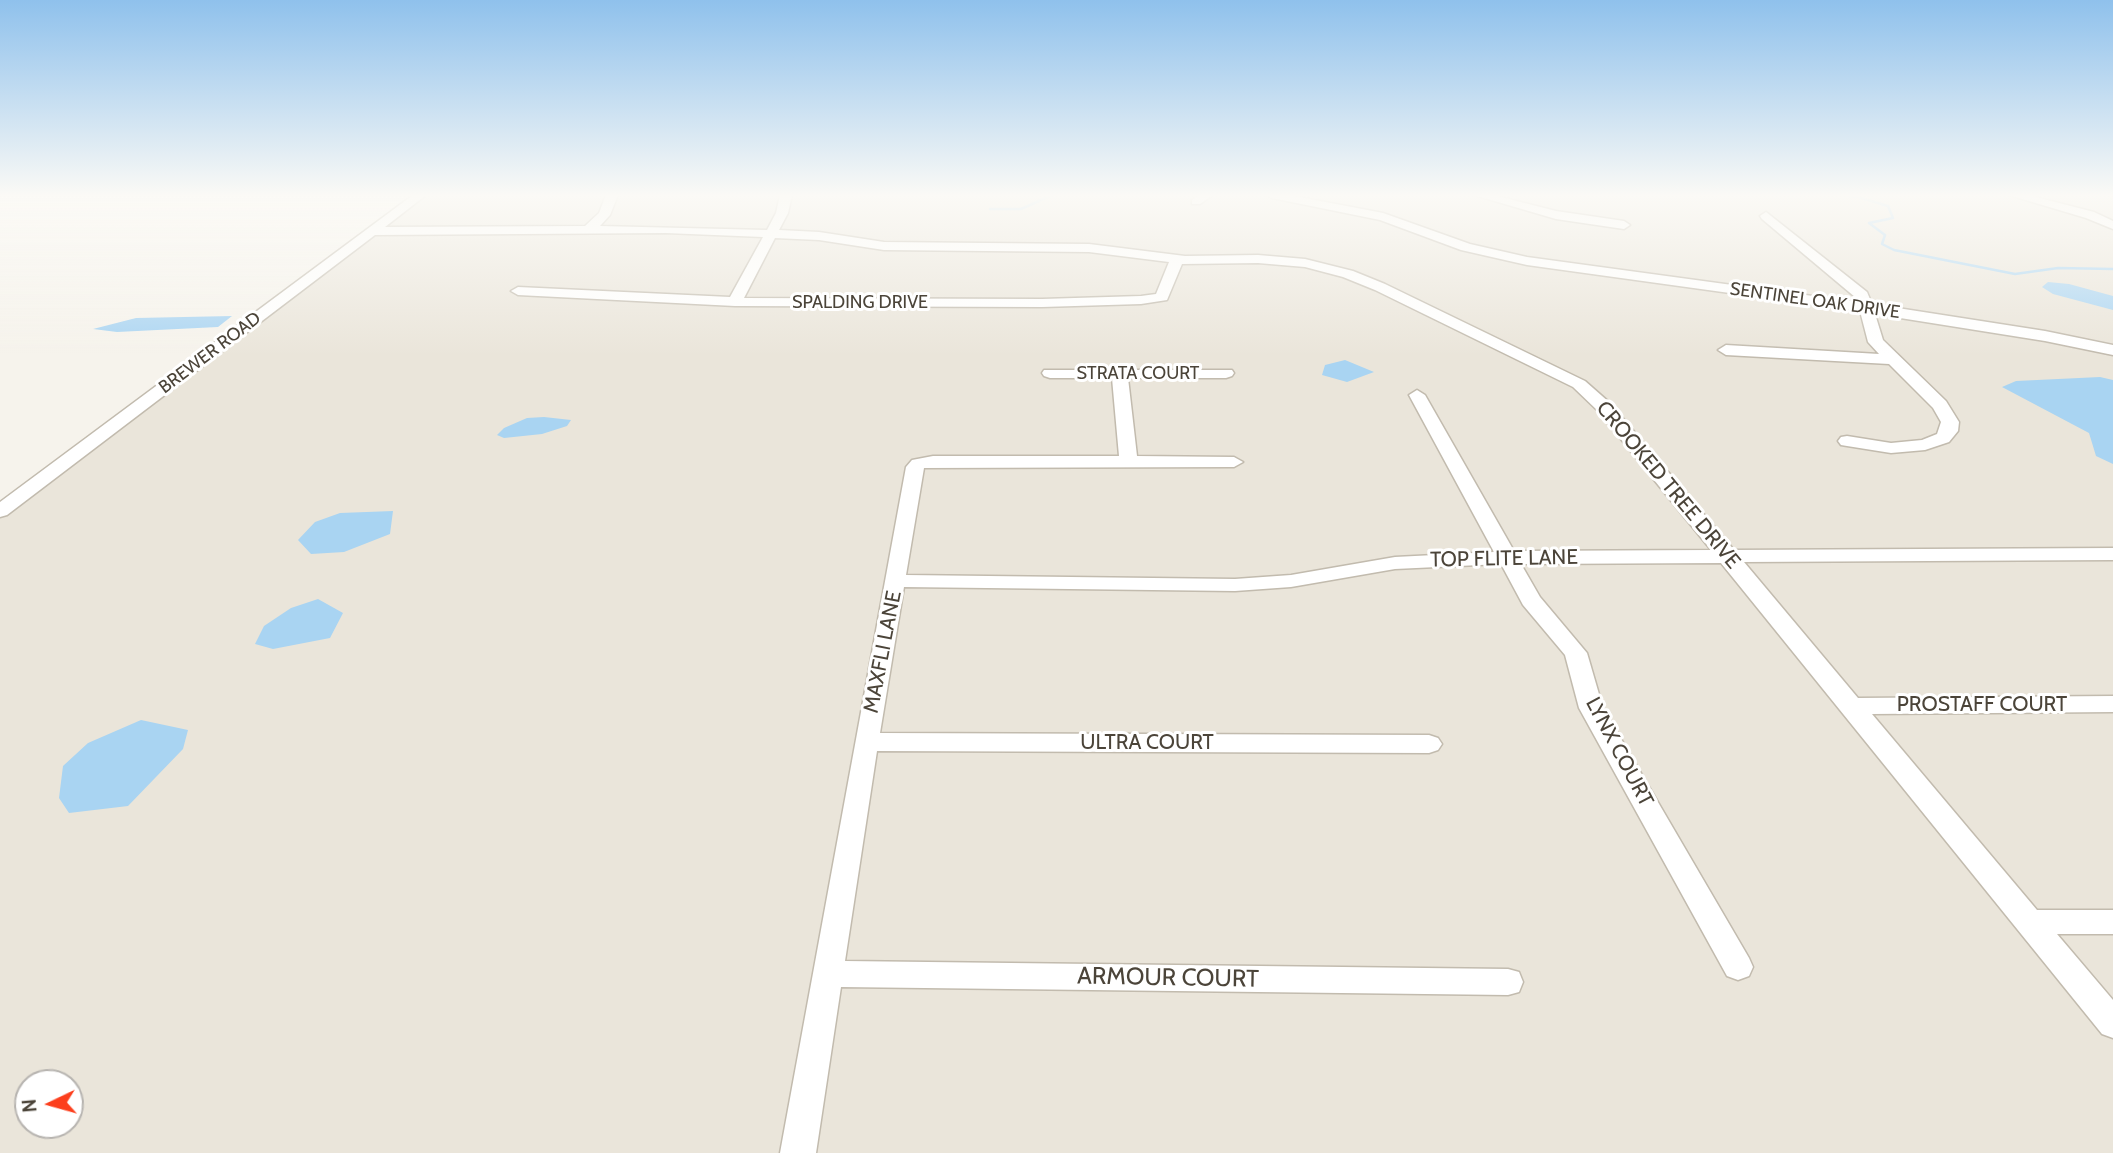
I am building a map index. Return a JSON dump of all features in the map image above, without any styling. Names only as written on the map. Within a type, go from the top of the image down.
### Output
[{"type":"street","name":"BREWER ROAD","points":[[0,511],[348,249]]},
{"type":"street","points":[[736,302],[764,249]]},
{"type":"street","name":"CROOKED TREE DRIVE","points":[[1095,249],[1177,259],[1278,260],[1311,264],[1348,274],[1579,384],[1604,407],[2113,1024]]},
{"type":"street","name":"SENTINEL OAK DRIVE","points":[[1473,249],[1513,259],[1867,308],[2045,336],[2113,350]]},
{"type":"street","points":[[1807,249],[1862,295],[1873,336],[1891,359],[1940,405],[1950,422],[1949,431],[1938,440],[1909,447],[1891,448],[1847,441]]},
{"type":"street","name":"SPALDING DRIVE","points":[[518,291],[736,302],[1052,303],[1157,299],[1165,291],[1177,259]]},
{"type":"street","points":[[1726,350],[1891,359]]},
{"type":"street","name":"STRATA COURT","points":[[1050,373],[1226,373]]},
{"type":"street","points":[[1120,374],[1128,461]]},
{"type":"street","name":"LYNX COURT","points":[[1417,394],[1538,610],[1576,653],[1582,665],[1591,708],[1738,967]]},
{"type":"street","name":"MAXFLI LANE","points":[[798,1153],[866,742],[897,582],[914,471],[918,464],[933,461],[1234,462]]},
{"type":"street","name":"TOP FLITE LANE","points":[[897,582],[1235,584],[1291,581],[1426,559],[1506,557],[2113,554]]},
{"type":"street","name":"PROSTAFF COURT","points":[[1852,706],[2113,704]]},
{"type":"street","name":"ULTRA COURT","points":[[866,742],[1429,744]]},
{"type":"street","points":[[2029,922],[2113,922]]},
{"type":"street","name":"ARMOUR COURT","points":[[829,974],[1508,982]]},
{"type":"shaded area","points":[[350,249],[2113,249],[2113,1153],[0,1153],[0,516]]},
{"type":"water","points":[[2048,282],[2069,284],[2113,296],[2113,310],[2053,294],[2042,287]]},
{"type":"water","points":[[232,316],[218,327],[117,332],[93,329],[136,318]]},
{"type":"water","points":[[1345,360],[1374,372],[1347,382],[1322,375],[1325,365]]},
{"type":"water","points":[[2100,377],[2113,380],[2113,464],[2096,456],[2089,433],[2002,387],[2016,381]]},
{"type":"water","points":[[527,418],[571,420],[567,426],[542,434],[504,438],[497,435],[504,428]]},
{"type":"water","points":[[393,511],[390,534],[344,552],[311,554],[298,540],[315,522],[340,513]]},
{"type":"water","points":[[318,599],[343,613],[330,638],[273,649],[255,644],[264,626],[291,608]]},
{"type":"water","points":[[141,720],[188,730],[183,749],[128,806],[69,813],[59,798],[63,766],[88,743]]},
{"type":"waterway","points":[[1892,249],[2015,274],[2058,268],[2113,269]]}]
